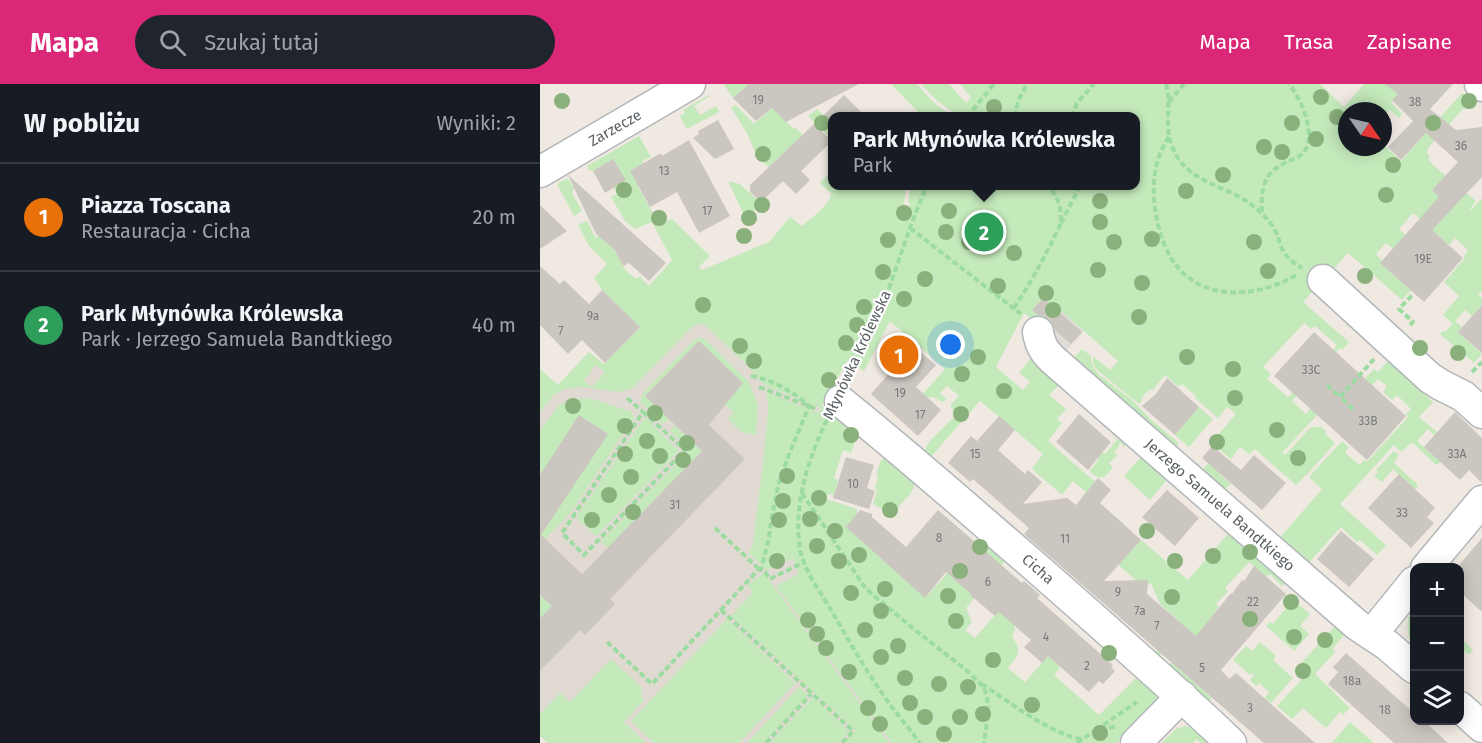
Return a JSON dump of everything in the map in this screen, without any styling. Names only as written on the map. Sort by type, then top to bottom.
[{"type":"street","name":"Zarzecze","points":[[540,172],[690,84]]},
{"type":"street","points":[[1323,280],[1434,381],[1463,396],[1482,413]]},
{"type":"street","name":"Jerzego Samuela Bandtkiego","points":[[1038,332],[1041,345],[1052,358],[1356,625],[1393,649],[1410,664]]},
{"type":"street","name":"Cicha","points":[[834,402],[929,475],[1121,641],[1231,743]]},
{"type":"street","points":[[1429,563],[1482,501]]},
{"type":"street","points":[[1372,634],[1410,587]]},
{"type":"street","points":[[1130,736],[1182,696]]},
{"type":"street","points":[[1464,710],[1482,726]]},
{"type":"path","points":[[970,112],[994,84]]},
{"type":"path","points":[[1016,112],[1018,101],[1027,84]]},
{"type":"path","points":[[1074,112],[1077,103],[1094,84]]},
{"type":"path","points":[[1166,84],[1169,103],[1169,137],[1176,155],[1187,170],[1205,182],[1239,196],[1262,213],[1276,232],[1284,252],[1305,270],[1270,287],[1237,292],[1211,288],[1185,275],[1177,267],[1167,249],[1157,222],[1154,202],[1156,164],[1169,137]]},
{"type":"path","points":[[1169,103],[1184,84]]},
{"type":"path","points":[[1262,213],[1261,195],[1265,180],[1279,166],[1303,154],[1308,144],[1304,110],[1289,84]]},
{"type":"path","name":"Młynówka Królewska","points":[[920,743],[874,682],[804,562],[800,548],[799,511],[809,463],[834,402],[878,315],[925,190]]},
{"type":"path","points":[[1052,190],[1058,201],[1060,226]]},
{"type":"path","points":[[1014,308],[1034,276],[1078,190]]},
{"type":"path","points":[[910,228],[1014,308],[1034,325],[1038,332]]},
{"type":"path","points":[[1340,397],[1385,348],[1399,338],[1413,322],[1399,309],[1414,293]]},
{"type":"path","points":[[1472,373],[1482,362]]},
{"type":"path","points":[[751,376],[774,383],[802,399],[809,406]]},
{"type":"path","points":[[1327,385],[1353,409]]},
{"type":"path","points":[[759,387],[809,406],[834,402]]},
{"type":"path","points":[[627,398],[643,412],[685,450],[584,555],[562,533],[643,412]]},
{"type":"path","points":[[607,642],[652,684],[760,569],[769,538],[778,486],[809,406]]},
{"type":"path","points":[[802,493],[866,589],[979,682],[1031,717],[1066,735],[1083,739]]},
{"type":"path","points":[[716,528],[770,579],[804,562]]},
{"type":"path","points":[[721,610],[853,731],[842,743]]},
{"type":"path","points":[[979,682],[987,696],[988,714],[984,743]]},
{"type":"path","points":[[766,743],[811,694]]},
{"type":"path","points":[[1077,743],[1141,699]]},
{"type":"path","points":[[1096,730],[1118,727],[1130,736]]},
{"type":"shaded area","points":[[704,301],[822,406],[803,453],[796,480],[792,507],[793,558],[800,574],[911,743],[548,743],[540,736],[540,405],[589,352],[608,368]]},
{"type":"shaded area","points":[[1059,309],[1084,331],[1062,355],[1046,323]]},
{"type":"green space","points":[[749,84],[733,98],[724,85]]},
{"type":"green space","points":[[891,84],[917,84],[933,102],[947,112],[918,112]]},
{"type":"green space","points":[[949,84],[966,103],[971,97],[960,84],[1320,84],[1339,102],[1338,156],[1392,156],[1392,152],[1401,161],[1462,93],[1470,101],[1428,148],[1427,153],[1433,165],[1476,201],[1471,210],[1482,198],[1482,291],[1478,295],[1482,298],[1482,305],[1472,316],[1465,310],[1455,321],[1462,327],[1458,332],[1482,354],[1474,363],[1440,334],[1453,324],[1443,315],[1459,296],[1444,282],[1465,258],[1468,250],[1455,238],[1449,245],[1413,213],[1399,229],[1405,235],[1393,249],[1386,243],[1376,254],[1382,261],[1381,264],[1411,290],[1402,300],[1348,253],[1303,302],[1349,342],[1342,350],[1340,348],[1336,352],[1333,350],[1337,345],[1315,326],[1311,329],[1304,323],[1263,367],[1271,374],[1267,379],[1288,397],[1293,393],[1296,396],[1292,401],[1306,414],[1310,409],[1347,408],[1330,426],[1317,415],[1282,453],[1285,455],[1311,427],[1321,427],[1335,443],[1296,485],[1255,449],[1249,454],[1240,447],[1231,459],[1211,443],[1236,414],[1227,407],[1218,418],[1182,384],[1179,387],[1165,375],[1152,391],[1150,389],[1141,398],[1143,399],[1139,404],[1098,371],[1093,364],[1093,356],[1110,370],[1118,361],[1059,309],[1046,323],[1037,323],[1024,313],[996,367],[1023,390],[1030,382],[1019,373],[1031,358],[1060,384],[1049,395],[1066,409],[1057,419],[1062,423],[1048,441],[1093,480],[1103,482],[1104,484],[1092,497],[1124,524],[1111,539],[1102,522],[1079,502],[1086,492],[1073,481],[1062,495],[1032,469],[1043,454],[980,401],[928,460],[924,451],[930,441],[957,414],[951,408],[951,404],[959,396],[947,386],[940,393],[946,399],[943,402],[933,397],[928,398],[923,394],[945,369],[890,321],[864,371],[847,361],[822,406],[858,433],[851,453],[843,450],[834,478],[838,480],[834,495],[814,493],[813,496],[822,504],[827,499],[857,509],[857,514],[926,597],[979,538],[1006,560],[971,594],[974,598],[966,608],[972,622],[965,630],[975,638],[1008,600],[1018,609],[1012,637],[1018,653],[1008,668],[1025,682],[1048,656],[1060,667],[1054,675],[1099,715],[1138,676],[1155,692],[1157,698],[1153,707],[1117,743],[892,743],[776,586],[799,574],[793,558],[767,570],[751,555],[749,557],[749,551],[753,546],[763,466],[768,415],[766,392],[819,413],[821,408],[764,385],[749,367],[704,324],[695,325],[690,329],[633,388],[619,392],[582,387],[565,389],[554,395],[540,412],[540,369],[558,385],[589,352],[604,364],[640,327],[602,290],[594,278],[607,264],[589,246],[578,225],[587,221],[595,237],[599,236],[615,250],[625,270],[636,279],[640,277],[649,286],[672,260],[652,222],[635,229],[625,221],[611,197],[617,194],[614,188],[613,159],[593,171],[587,166],[639,136],[651,157],[642,161],[652,179],[638,187],[660,225],[672,219],[710,256],[699,267],[702,270],[769,242],[790,217],[802,226],[820,211],[830,198],[831,193],[820,183],[828,174],[828,190],[905,190],[903,203],[909,209],[910,190],[1140,190],[1140,112],[953,112],[935,99],[922,85]],"holes":[[[596,365],[605,372],[592,387],[584,381]]]},
{"type":"green space","points":[[1364,84],[1403,84],[1396,92],[1398,94],[1391,102],[1348,102]]},
{"type":"green space","points":[[709,95],[694,106],[700,115],[716,106],[719,112],[687,129],[680,116],[685,113],[683,110]]},
{"type":"green space","points":[[778,103],[784,119],[815,148],[797,168],[783,153],[769,167],[757,157],[748,135],[731,107],[736,105],[754,124]]},
{"type":"green space","points":[[1392,103],[1402,114],[1399,118],[1392,112]]},
{"type":"green space","points":[[817,109],[828,119],[828,135],[808,116]]},
{"type":"green space","points":[[568,178],[574,189],[572,193],[582,211],[574,216],[557,184]]},
{"type":"green space","points":[[728,181],[740,184],[762,203],[746,219]]},
{"type":"green space","points":[[697,338],[703,338],[708,342],[749,382],[758,405],[756,435],[743,433],[728,419],[733,412],[725,405],[742,383],[699,341],[645,396],[669,419],[663,424],[641,403],[643,393]]},
{"type":"green space","points":[[1082,349],[1091,356],[1092,365],[1098,374],[1131,399],[1151,420],[1179,443],[1172,451],[1070,362]]},
{"type":"green space","points":[[1388,361],[1433,402],[1419,417],[1437,432],[1434,435],[1428,429],[1417,441],[1441,462],[1436,465],[1411,443],[1401,452],[1394,445],[1340,504],[1386,545],[1377,555],[1360,540],[1357,542],[1341,527],[1306,566],[1277,541],[1322,489],[1309,477],[1342,441],[1349,447],[1345,453],[1360,465],[1364,460],[1367,462],[1408,417],[1406,414],[1411,409],[1397,395],[1392,400],[1383,392],[1387,386],[1378,379],[1372,385],[1353,392],[1374,369],[1378,372]]},
{"type":"green space","points":[[584,398],[632,412],[634,418],[571,512],[545,539],[541,535],[540,430],[559,405]]},
{"type":"green space","points":[[1199,407],[1213,419],[1189,447],[1175,435]]},
{"type":"green space","points":[[645,417],[679,451],[596,536],[577,519],[578,515]]},
{"type":"green space","points":[[675,425],[702,451],[608,548],[601,542],[690,450],[670,431]]},
{"type":"green space","points":[[1110,435],[1126,444],[1123,447],[1122,443],[1119,444],[1114,452],[1117,456],[1109,463],[1113,467],[1108,473],[1103,477],[1097,477],[1090,472],[1091,469],[1099,460],[1097,458],[1102,453],[1105,454],[1117,440]]},
{"type":"green space","points":[[1394,451],[1399,455],[1394,463],[1418,485],[1415,490],[1393,469],[1382,482],[1374,476],[1378,472],[1376,470]]},
{"type":"green space","points":[[1144,453],[1170,476],[1150,500],[1124,476]]},
{"type":"green space","points":[[886,457],[916,482],[911,493],[892,514],[873,504],[877,490],[875,488],[878,477],[876,476],[880,462]]},
{"type":"green space","points":[[1210,461],[1223,471],[1220,475],[1231,483],[1222,493],[1199,474]]},
{"type":"green space","points":[[1232,529],[1289,579],[1282,586],[1270,574],[1266,577],[1249,562],[1225,588],[1228,591],[1216,604],[1219,607],[1208,622],[1221,633],[1179,669],[1212,698],[1206,705],[1174,676],[1176,671],[1169,665],[1189,643],[1180,634],[1156,660],[1152,656],[1181,623],[1160,604],[1151,583],[1148,586],[1148,583],[1141,580],[1137,585],[1133,582],[1135,579],[1118,565],[1141,540],[1188,580]]},
{"type":"green space","points":[[764,573],[889,743],[844,743],[855,732],[853,728],[731,616],[753,592],[748,585]]},
{"type":"green space","points":[[540,595],[549,604],[552,601],[555,603],[540,618]]},
{"type":"green space","points":[[1293,600],[1310,614],[1300,626],[1309,634],[1294,651],[1266,626],[1270,622],[1273,624]]},
{"type":"green space","points":[[1410,614],[1410,640],[1408,627]]},
{"type":"green space","points":[[727,619],[795,683],[739,743],[654,743],[631,721]]},
{"type":"green space","points":[[1334,627],[1344,635],[1333,648],[1335,652],[1315,674],[1350,708],[1343,715],[1340,712],[1326,728],[1303,708],[1292,719],[1277,706],[1302,679],[1294,671]]},
{"type":"green space","points":[[1464,641],[1473,650],[1469,655],[1465,651]]},
{"type":"green space","points":[[1260,642],[1276,656],[1273,660],[1293,678],[1271,703],[1265,698],[1269,692],[1259,683],[1256,686],[1250,680],[1254,675],[1252,673],[1250,675],[1233,660],[1246,646],[1252,651]]},
{"type":"green space","points":[[611,659],[641,687],[644,700],[624,722],[646,743],[548,743],[540,736],[540,714],[560,693],[570,702]]},
{"type":"green space","points":[[799,687],[808,695],[763,743],[747,743]]},
{"type":"green space","points":[[813,697],[849,731],[838,743],[770,743]]},
{"type":"green space","points":[[1350,722],[1374,743],[1332,743]]},
{"type":"green space","points":[[1185,726],[1191,728],[1207,743],[1201,743],[1197,739],[1193,743],[1161,743],[1176,729]]},
{"type":"building","points":[[749,84],[859,84],[786,122],[772,108],[756,121],[733,98]]},
{"type":"building","points":[[1385,84],[1453,84],[1430,109],[1456,130],[1482,127],[1482,177],[1432,230],[1463,258],[1424,302],[1380,263],[1439,197],[1432,190],[1458,162],[1426,133],[1401,160],[1392,151],[1392,143],[1413,121],[1392,100],[1398,94]]},
{"type":"building","points":[[844,95],[861,112],[828,112],[828,117],[822,117]]},
{"type":"building","points":[[718,120],[734,149],[715,159],[693,138],[699,134],[698,131]]},
{"type":"building","points":[[814,124],[828,137],[828,145],[801,171],[810,180],[796,194],[783,181],[761,202],[750,192],[750,185]]},
{"type":"building","points":[[689,140],[730,216],[699,233],[677,192],[650,207],[630,171]]},
{"type":"building","points":[[613,159],[626,180],[605,193],[593,171]]},
{"type":"building","points":[[568,175],[666,263],[649,281],[629,263],[623,266],[615,250],[596,234]]},
{"type":"building","points":[[540,205],[567,231],[540,249]]},
{"type":"building","points":[[540,266],[560,284],[564,280],[589,304],[602,290],[640,327],[605,363],[582,340],[568,354],[540,325]]},
{"type":"building","points":[[1043,298],[1082,332],[1071,344],[1055,330],[1051,320],[1032,310]]},
{"type":"building","points":[[1482,305],[1482,353],[1458,332]]},
{"type":"building","points":[[1314,332],[1406,416],[1367,460],[1274,376]]},
{"type":"building","points":[[699,341],[743,383],[709,425],[745,459],[610,599],[615,604],[585,635],[580,630],[540,671],[540,618],[552,606],[540,595],[540,475],[579,415],[608,434],[541,535],[582,574],[702,451],[645,396]]},
{"type":"building","points":[[913,346],[936,365],[916,387],[941,410],[918,436],[871,394]]},
{"type":"building","points":[[1167,378],[1199,407],[1175,435],[1142,406],[1156,394]]},
{"type":"building","points":[[1455,412],[1482,438],[1482,483],[1469,470],[1460,480],[1424,447]]},
{"type":"building","points":[[1079,414],[1111,442],[1088,470],[1056,442]]},
{"type":"building","points":[[999,416],[1015,430],[998,450],[1025,474],[1028,470],[1042,482],[1023,504],[1067,498],[1076,505],[1098,478],[1111,490],[1100,503],[1141,540],[1104,581],[1148,580],[1147,594],[1196,636],[1242,580],[1244,581],[1254,566],[1286,594],[1221,670],[1229,679],[1236,673],[1315,743],[1264,743],[1024,534],[1029,528],[973,479],[970,482],[948,463],[971,436],[977,441]]},
{"type":"building","points":[[1212,446],[1241,470],[1254,455],[1286,483],[1262,510],[1202,458]]},
{"type":"building","points":[[846,457],[874,465],[867,488],[875,491],[869,509],[833,498]]},
{"type":"building","points":[[1399,474],[1435,508],[1427,517],[1434,523],[1411,548],[1368,508]]},
{"type":"building","points":[[1167,490],[1199,518],[1175,546],[1142,517]]},
{"type":"building","points":[[860,510],[872,514],[872,517],[906,547],[938,510],[1022,583],[1024,581],[1040,595],[1037,598],[1113,665],[1111,667],[1115,671],[1103,684],[1099,681],[1089,692],[1048,656],[1042,663],[1024,647],[1031,640],[999,612],[995,616],[946,572],[925,598],[846,527]]},
{"type":"building","points":[[1341,531],[1374,559],[1349,587],[1317,559]]},
{"type":"building","points":[[1482,538],[1482,612],[1464,596],[1464,563],[1461,563]]},
{"type":"building","points":[[1346,653],[1410,709],[1410,725],[1428,725],[1448,743],[1394,743],[1328,684],[1338,672],[1333,667]]},
{"type":"place","name":"Park Młynówka Królewska","points":[[984,232]]},
{"type":"place","name":"Piazza Toscana","points":[[899,355]]}]
